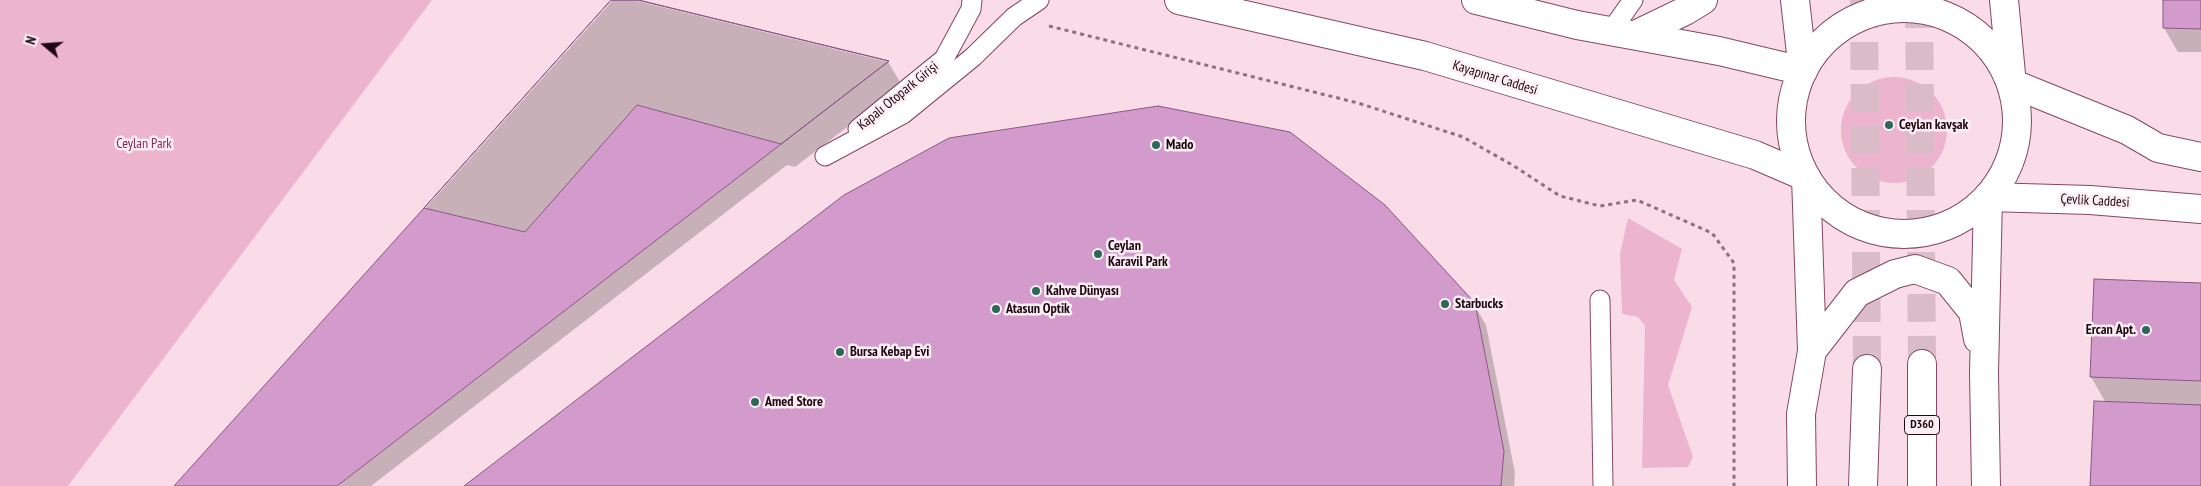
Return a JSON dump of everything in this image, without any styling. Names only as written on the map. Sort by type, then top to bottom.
[{"type":"main road","name":"Kayapınar Caddesi","points":[[1179,0],[1425,56],[1755,155],[1806,177]]},
{"type":"main road","points":[[1476,0],[1577,25],[1719,51],[1803,71]]},
{"type":"main road","points":[[1623,33],[1685,11],[1703,0]]},
{"type":"main road","points":[[1795,0],[1803,71]]},
{"type":"main road","points":[[2004,0],[2011,83],[2017,113],[2016,144],[2006,172],[1988,197],[1960,220],[1927,232],[1892,234],[1857,225],[1828,205],[1806,177],[1793,144],[1791,108],[1803,71],[1821,44],[1852,20],[1889,8],[1927,10],[1964,24],[1992,49],[2011,83],[2127,130],[2158,148],[2201,157]]},
{"type":"main road","points":[[1802,486],[1801,414],[1812,350],[1806,177]]},
{"type":"main road","points":[[1986,486],[1984,372],[1988,197]]},
{"type":"main road","name":"Çevlik Caddesi","points":[[1988,197],[2090,200],[2201,208]]},
{"type":"main road","points":[[1812,350],[1857,293],[1895,274],[1915,269],[1948,281],[1973,312],[1984,372]]},
{"type":"main road","name":"D360","points":[[1922,364],[1922,486]]},
{"type":"main road","points":[[1863,486],[1867,369]]},
{"type":"lane","name":"Kapalı Otopark Girişi","points":[[972,0],[971,9],[944,59],[825,156],[903,114],[974,57],[1014,17]]},
{"type":"lane","points":[[1014,17],[1039,0]]},
{"type":"lane","points":[[1623,33],[1633,0]]},
{"type":"lane","points":[[1600,300],[1603,486]]},
{"type":"path","points":[[1014,17],[1358,102],[1463,137],[1514,166],[1560,196],[1600,206],[1637,200],[1712,233],[1734,262],[1734,486]]},
{"type":"green space","name":"Ceylan Park","points":[[0,0],[432,0],[68,486],[0,486]]},
{"type":"green space","points":[[1894,77],[1914,81],[1931,93],[1943,110],[1947,130],[1943,150],[1931,167],[1914,179],[1894,183],[1874,179],[1857,167],[1845,150],[1841,130],[1845,110],[1857,93],[1874,81]]},
{"type":"green space","points":[[1628,218],[1682,249],[1674,280],[1692,307],[1668,385],[1693,457],[1688,467],[1642,468],[1645,326],[1638,317],[1622,314],[1620,254]]},
{"type":"building","points":[[611,0],[638,0],[889,61],[337,486],[174,486]]},
{"type":"building","points":[[611,0],[638,0],[889,61],[781,144],[637,105],[525,232],[424,208]]},
{"type":"building","points":[[2163,0],[2201,0],[2201,29],[2163,28]]},
{"type":"building","name":"Ceylan Karavil Park","points":[[1158,106],[1290,132],[1385,205],[1475,303],[1504,451],[1501,486],[464,486],[844,195],[949,138]]},
{"type":"building","name":"Ercan Apt.","points":[[2094,279],[2201,283],[2201,381],[2090,377]]},
{"type":"building","points":[[2094,401],[2201,405],[2201,486],[2090,486]]},
{"type":"tunnel","points":[[1864,0],[1867,369]]},
{"type":"tunnel","points":[[1919,0],[1922,364]]},
{"type":"place","name":"Ceylan kavşak","points":[[1889,125]]},
{"type":"place","name":"Mado","points":[[1156,145]]},
{"type":"place","name":"Ceylan Karavil Park","points":[[1098,254]]},
{"type":"place","name":"Kahve Dünyası","points":[[1036,291]]},
{"type":"place","name":"Starbucks","points":[[1445,304]]},
{"type":"place","name":"Atasun Optik","points":[[996,309]]},
{"type":"place","name":"Ercan Apt.","points":[[2146,330]]},
{"type":"place","name":"Bursa Kebap Evi","points":[[840,352]]},
{"type":"place","name":"Amed Store","points":[[755,402]]}]
